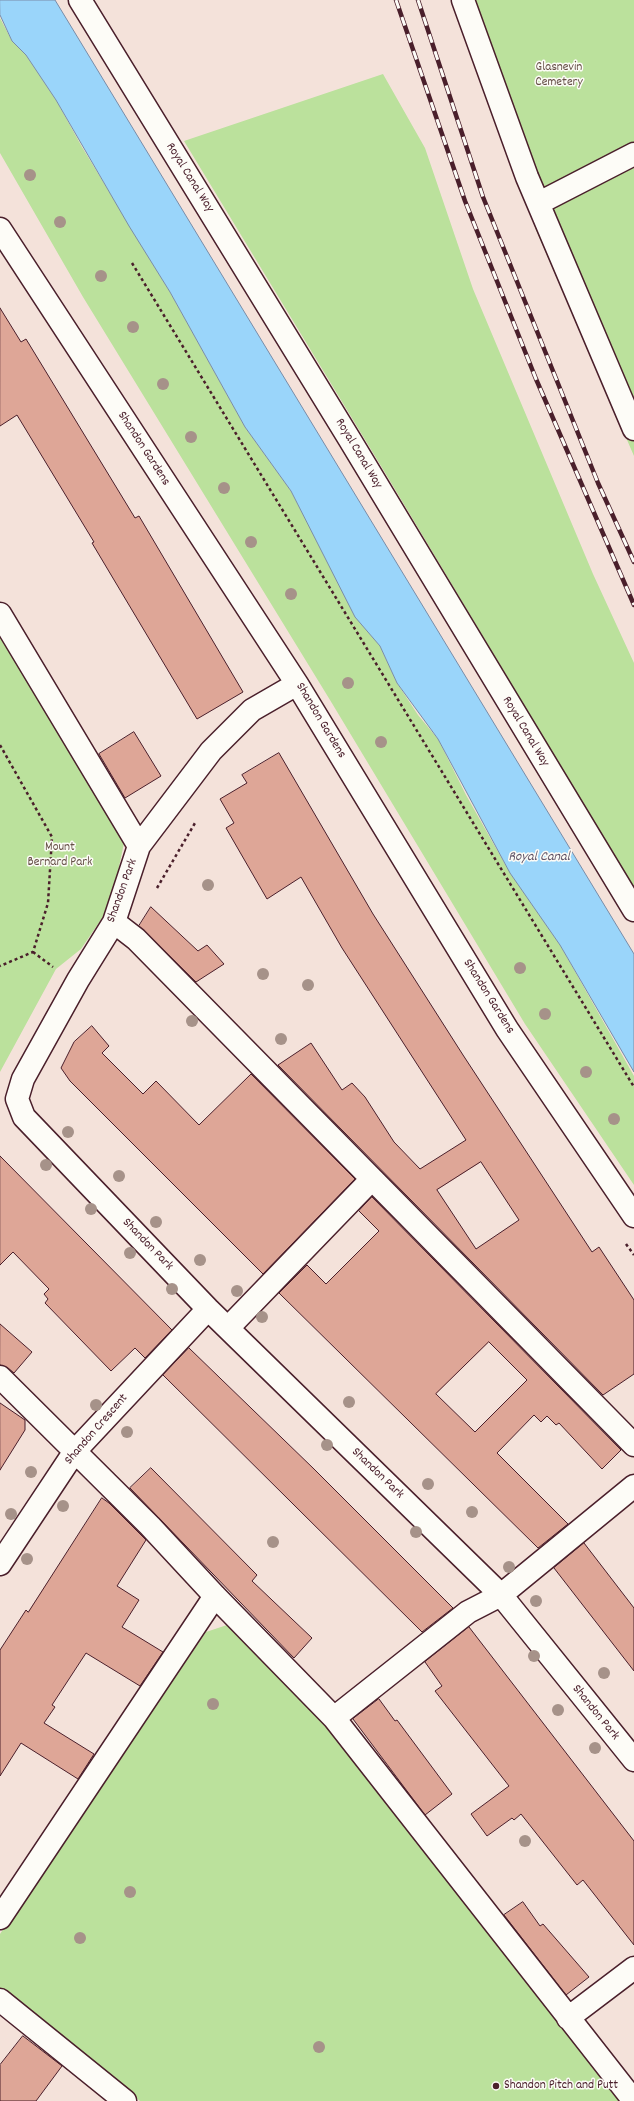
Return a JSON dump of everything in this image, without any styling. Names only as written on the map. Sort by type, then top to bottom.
[{"type":"street","name":"Royal Canal Way","points":[[80,0],[350,440],[634,910]]},
{"type":"street","points":[[463,0],[527,177],[580,306],[634,429]]},
{"type":"street","points":[[539,204],[634,154]]},
{"type":"street","name":"Shandon Gardens","points":[[0,229],[297,684],[507,1029],[634,1216]]},
{"type":"street","points":[[0,614],[139,846]]},
{"type":"street","name":"Shandon Park","points":[[297,684],[252,710],[211,751],[139,846],[114,922],[78,980],[26,1073],[17,1099],[24,1117],[208,1309],[501,1595],[634,1760]]},
{"type":"street","points":[[114,922],[136,939],[371,1180],[634,1445]]},
{"type":"street","points":[[228,1328],[371,1180]]},
{"type":"street","name":"Shandon Crescent","points":[[0,1564],[75,1451],[208,1309]]},
{"type":"street","points":[[0,1377],[150,1526],[215,1596],[334,1718],[634,2101]]},
{"type":"street","points":[[334,1718],[468,1612],[501,1595],[634,1486]]},
{"type":"street","points":[[0,1918],[215,1596]]},
{"type":"street","points":[[568,2018],[634,1968]]},
{"type":"street","points":[[0,2000],[125,2101]]},
{"type":"path","points":[[132,263],[634,1087]]},
{"type":"path","points":[[0,745],[52,837],[48,903],[33,952],[0,966]]},
{"type":"path","points":[[154,894],[196,820]]},
{"type":"path","points":[[625,1242],[634,1255]]},
{"type":"green space","name":"Glasnevin Cemetery","points":[[453,0],[634,0],[634,456],[536,230]]},
{"type":"green space","points":[[0,18],[12,41],[26,55],[56,100],[82,147],[170,292],[245,427],[291,491],[355,616],[380,646],[397,683],[418,715],[438,739],[466,795],[510,873],[560,945],[634,1076],[634,1185],[525,1024],[330,700],[83,297],[0,153]]},
{"type":"green space","points":[[383,74],[425,148],[473,289],[593,574],[634,663],[634,889],[384,471],[184,141]]},
{"type":"green space","name":"Mount Bernard Park","points":[[0,635],[124,843],[111,905],[81,949],[56,969],[0,1072]]},
{"type":"green space","name":"Shandon Pitch and Putt","points":[[233,1623],[316,1710],[622,2101],[140,2101],[0,1988],[0,1934],[206,1632]]},
{"type":"water","name":"Royal Canal","points":[[0,0],[55,0],[634,954],[634,1072],[560,945],[510,873],[438,739],[397,683],[380,646],[355,617],[291,491],[245,427],[170,292],[129,226],[56,100],[26,55],[12,41],[0,15]]},
{"type":"building","points":[[0,308],[21,342],[26,339],[135,518],[139,516],[243,692],[197,719],[92,543],[94,542],[17,415],[0,426]]},
{"type":"building","points":[[134,732],[161,776],[125,798],[99,754]]},
{"type":"building","points":[[279,753],[373,914],[463,1055],[592,1252],[599,1247],[634,1300],[634,1374],[603,1395],[278,1065],[311,1043],[342,1090],[352,1083],[365,1097],[394,1142],[420,1169],[466,1140],[342,948],[301,877],[267,899],[226,828],[234,823],[220,799],[247,783],[242,775]],"holes":[[[481,1162],[519,1220],[476,1249],[437,1190]]]},
{"type":"building","points":[[151,907],[198,951],[207,945],[224,964],[196,982],[139,926]]},
{"type":"building","points":[[92,1026],[109,1046],[102,1053],[143,1094],[156,1081],[199,1125],[251,1074],[355,1179],[263,1274],[70,1081],[61,1068],[74,1042]]},
{"type":"building","points":[[0,1156],[172,1330],[145,1358],[135,1348],[111,1371],[45,1303],[48,1299],[44,1294],[49,1289],[13,1252],[0,1265]]},
{"type":"building","points":[[372,1197],[621,1450],[602,1469],[559,1423],[556,1425],[547,1416],[541,1422],[534,1415],[497,1453],[568,1524],[538,1548],[279,1293],[307,1265],[326,1284],[379,1231],[359,1211]],"holes":[[[489,1342],[527,1380],[475,1432],[436,1394]]]},
{"type":"building","points":[[0,1324],[32,1352],[14,1373],[8,1368],[0,1365]]},
{"type":"building","points":[[189,1348],[314,1469],[453,1608],[422,1632],[163,1375]]},
{"type":"building","points":[[0,1403],[25,1420],[25,1430],[0,1470]]},
{"type":"building","points":[[151,1468],[257,1575],[252,1581],[312,1638],[294,1658],[130,1488]]},
{"type":"building","points":[[102,1498],[109,1503],[146,1540],[117,1586],[139,1600],[122,1627],[163,1652],[140,1686],[86,1653],[52,1705],[55,1707],[44,1723],[94,1754],[78,1779],[21,1743],[0,1776],[0,1650],[26,1610],[28,1612]]},
{"type":"building","points":[[584,1543],[634,1608],[634,1671],[554,1568]]},
{"type":"building","points":[[469,1627],[634,1841],[634,1945],[583,1880],[577,1885],[521,1814],[514,1820],[512,1818],[487,1836],[471,1814],[509,1786],[435,1691],[442,1686],[425,1662]]},
{"type":"building","points":[[379,1699],[395,1721],[397,1720],[452,1794],[425,1815],[353,1719]]},
{"type":"building","points":[[523,1902],[540,1926],[543,1924],[589,1977],[566,1995],[504,1915]]},
{"type":"building","points":[[23,2036],[62,2066],[36,2101],[0,2101],[0,2065]]},
{"type":"railway","points":[[396,0],[465,201],[536,379],[634,605]]},
{"type":"railway","points":[[418,0],[483,197],[598,483],[634,562]]},
{"type":"place","name":"Shandon Pitch and Putt","points":[[496,2086]]}]
